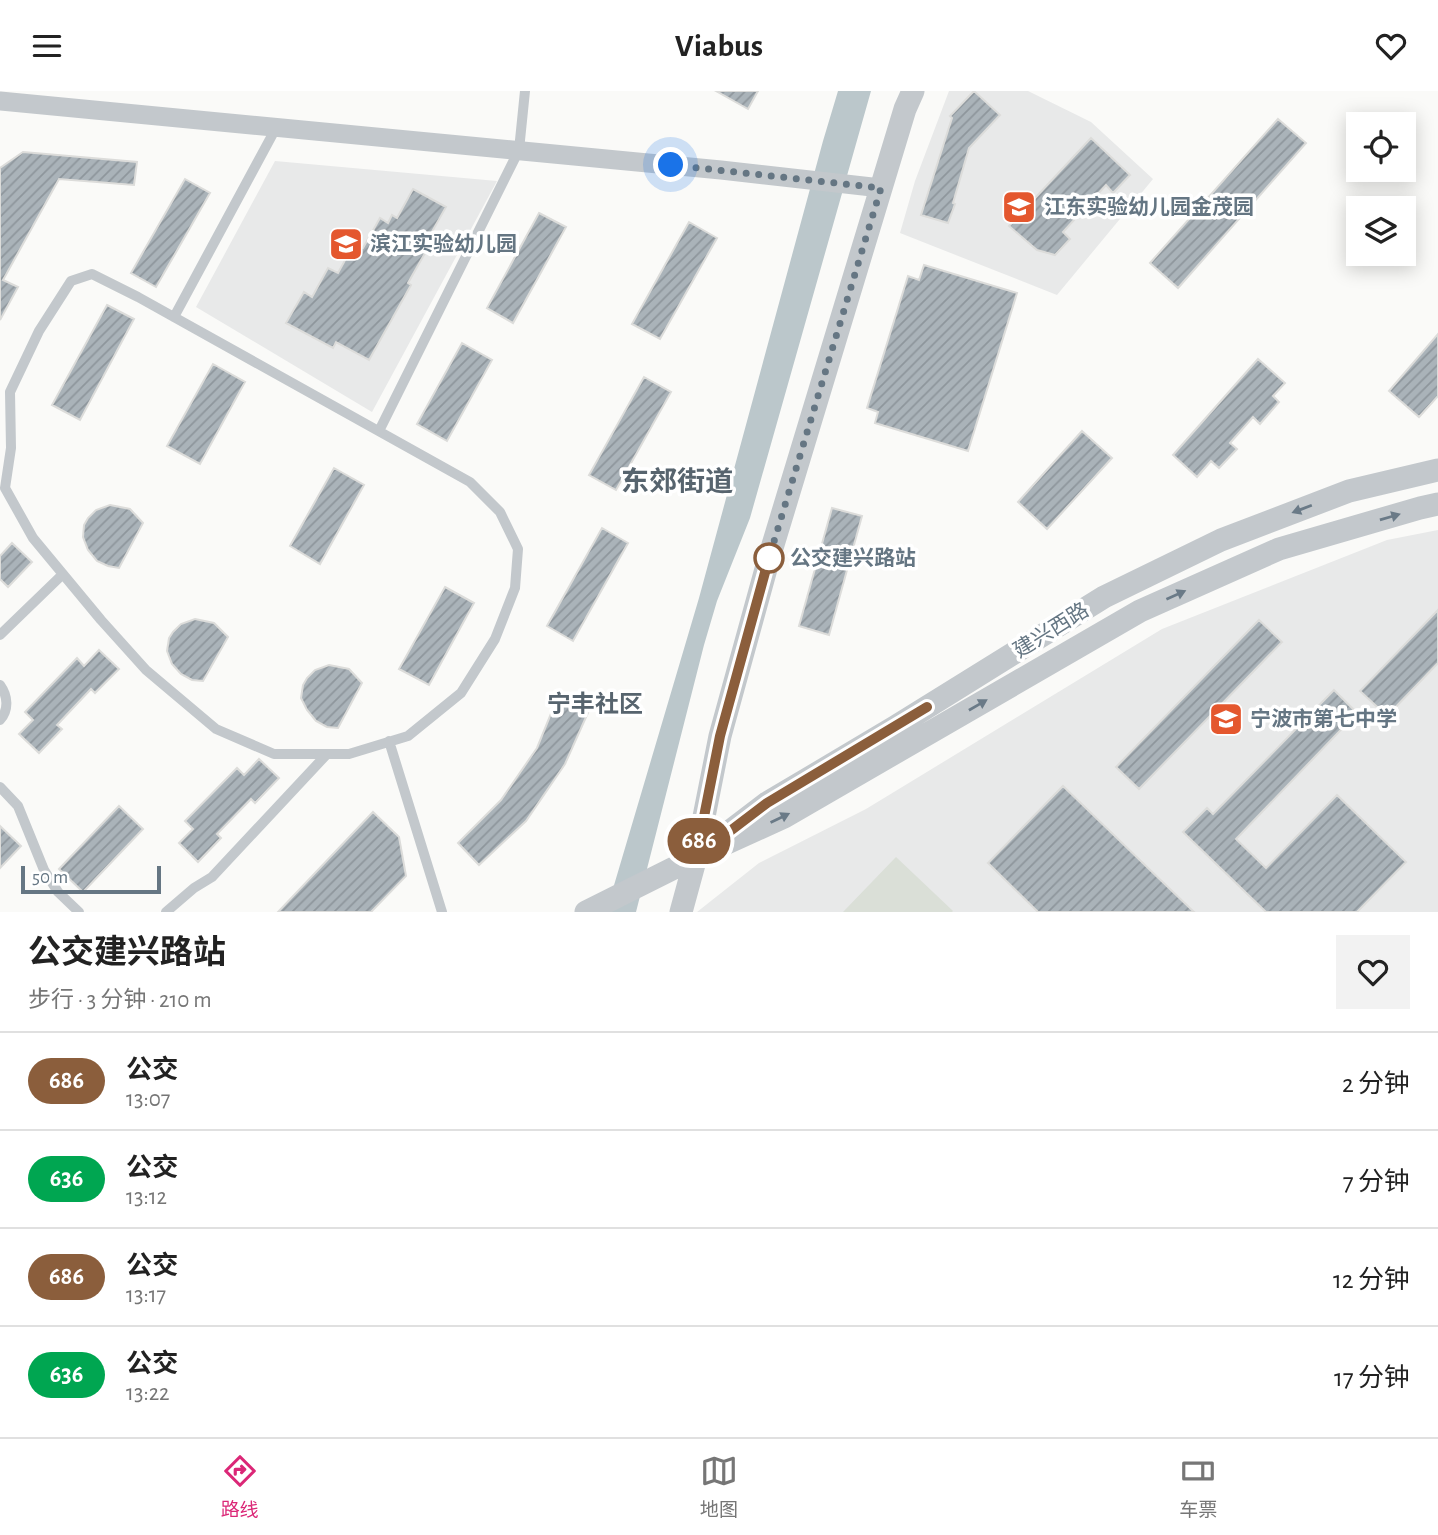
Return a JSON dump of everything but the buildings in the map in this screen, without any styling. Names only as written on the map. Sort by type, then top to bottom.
[{"type":"street","points":[[681,912],[686,862],[769,558],[876,187],[913,91]]},
{"type":"street","points":[[0,101],[876,187]]},
{"type":"street","name":"建兴西路","points":[[686,862],[767,803],[1104,597],[1221,540],[1349,491],[1438,470]]},
{"type":"street","name":"建兴西路","points":[[586,912],[784,817],[1140,611],[1279,549],[1438,504]]},
{"type":"lane","points":[[379,431],[519,150],[525,91]]},
{"type":"lane","points":[[174,317],[276,127]]},
{"type":"lane","points":[[92,274],[379,431],[470,482],[500,512],[518,549],[515,588],[495,639],[461,693],[408,736],[349,754],[274,754],[216,729],[146,670],[101,620],[33,538],[2,488],[11,448],[10,392],[39,331],[71,281],[92,274]]},
{"type":"lane","points":[[0,635],[63,575]]},
{"type":"lane","points":[[0,685],[7,700],[5,714],[0,720]]},
{"type":"lane","points":[[389,741],[442,912]]},
{"type":"lane","points":[[166,912],[194,888],[212,877],[327,754]]},
{"type":"lane","points":[[0,786],[18,806],[44,870],[58,892],[79,912]]},
{"type":"shaded area","points":[[838,91],[871,91],[750,518],[717,601],[704,645],[636,912],[603,912],[612,892],[699,598]]},
{"type":"shaded area","name":"江东实验幼儿园金茂园","points":[[949,91],[1028,91],[1091,122],[1153,179],[1057,295],[900,233],[915,181]]},
{"type":"shaded area","name":"滨江实验幼儿园","points":[[275,161],[497,181],[372,412],[196,307]]},
{"type":"shaded area","name":"宁波市第七中学","points":[[1438,530],[1438,912],[697,912],[759,863],[866,809],[1162,629],[1387,540]]},
{"type":"shaded area","points":[[896,857],[953,911],[843,912]]},
{"type":"bus line","name":"686","points":[[769,558],[720,736],[696,857],[767,803],[927,707]]},
{"type":"place","name":"江东实验幼儿园金茂园","points":[[1019,207]]},
{"type":"place","name":"滨江实验幼儿园","points":[[346,244]]},
{"type":"place","name":"公交建兴路站","points":[[769,558]]},
{"type":"place","name":"宁波市第七中学","points":[[1226,719]]},
{"type":"district","name":"东郊街道","points":[[677,481]]},
{"type":"district","name":"宁丰社区","points":[[595,704]]},
{"type":"route","points":[[671,165],[881,188],[769,558]]}]
